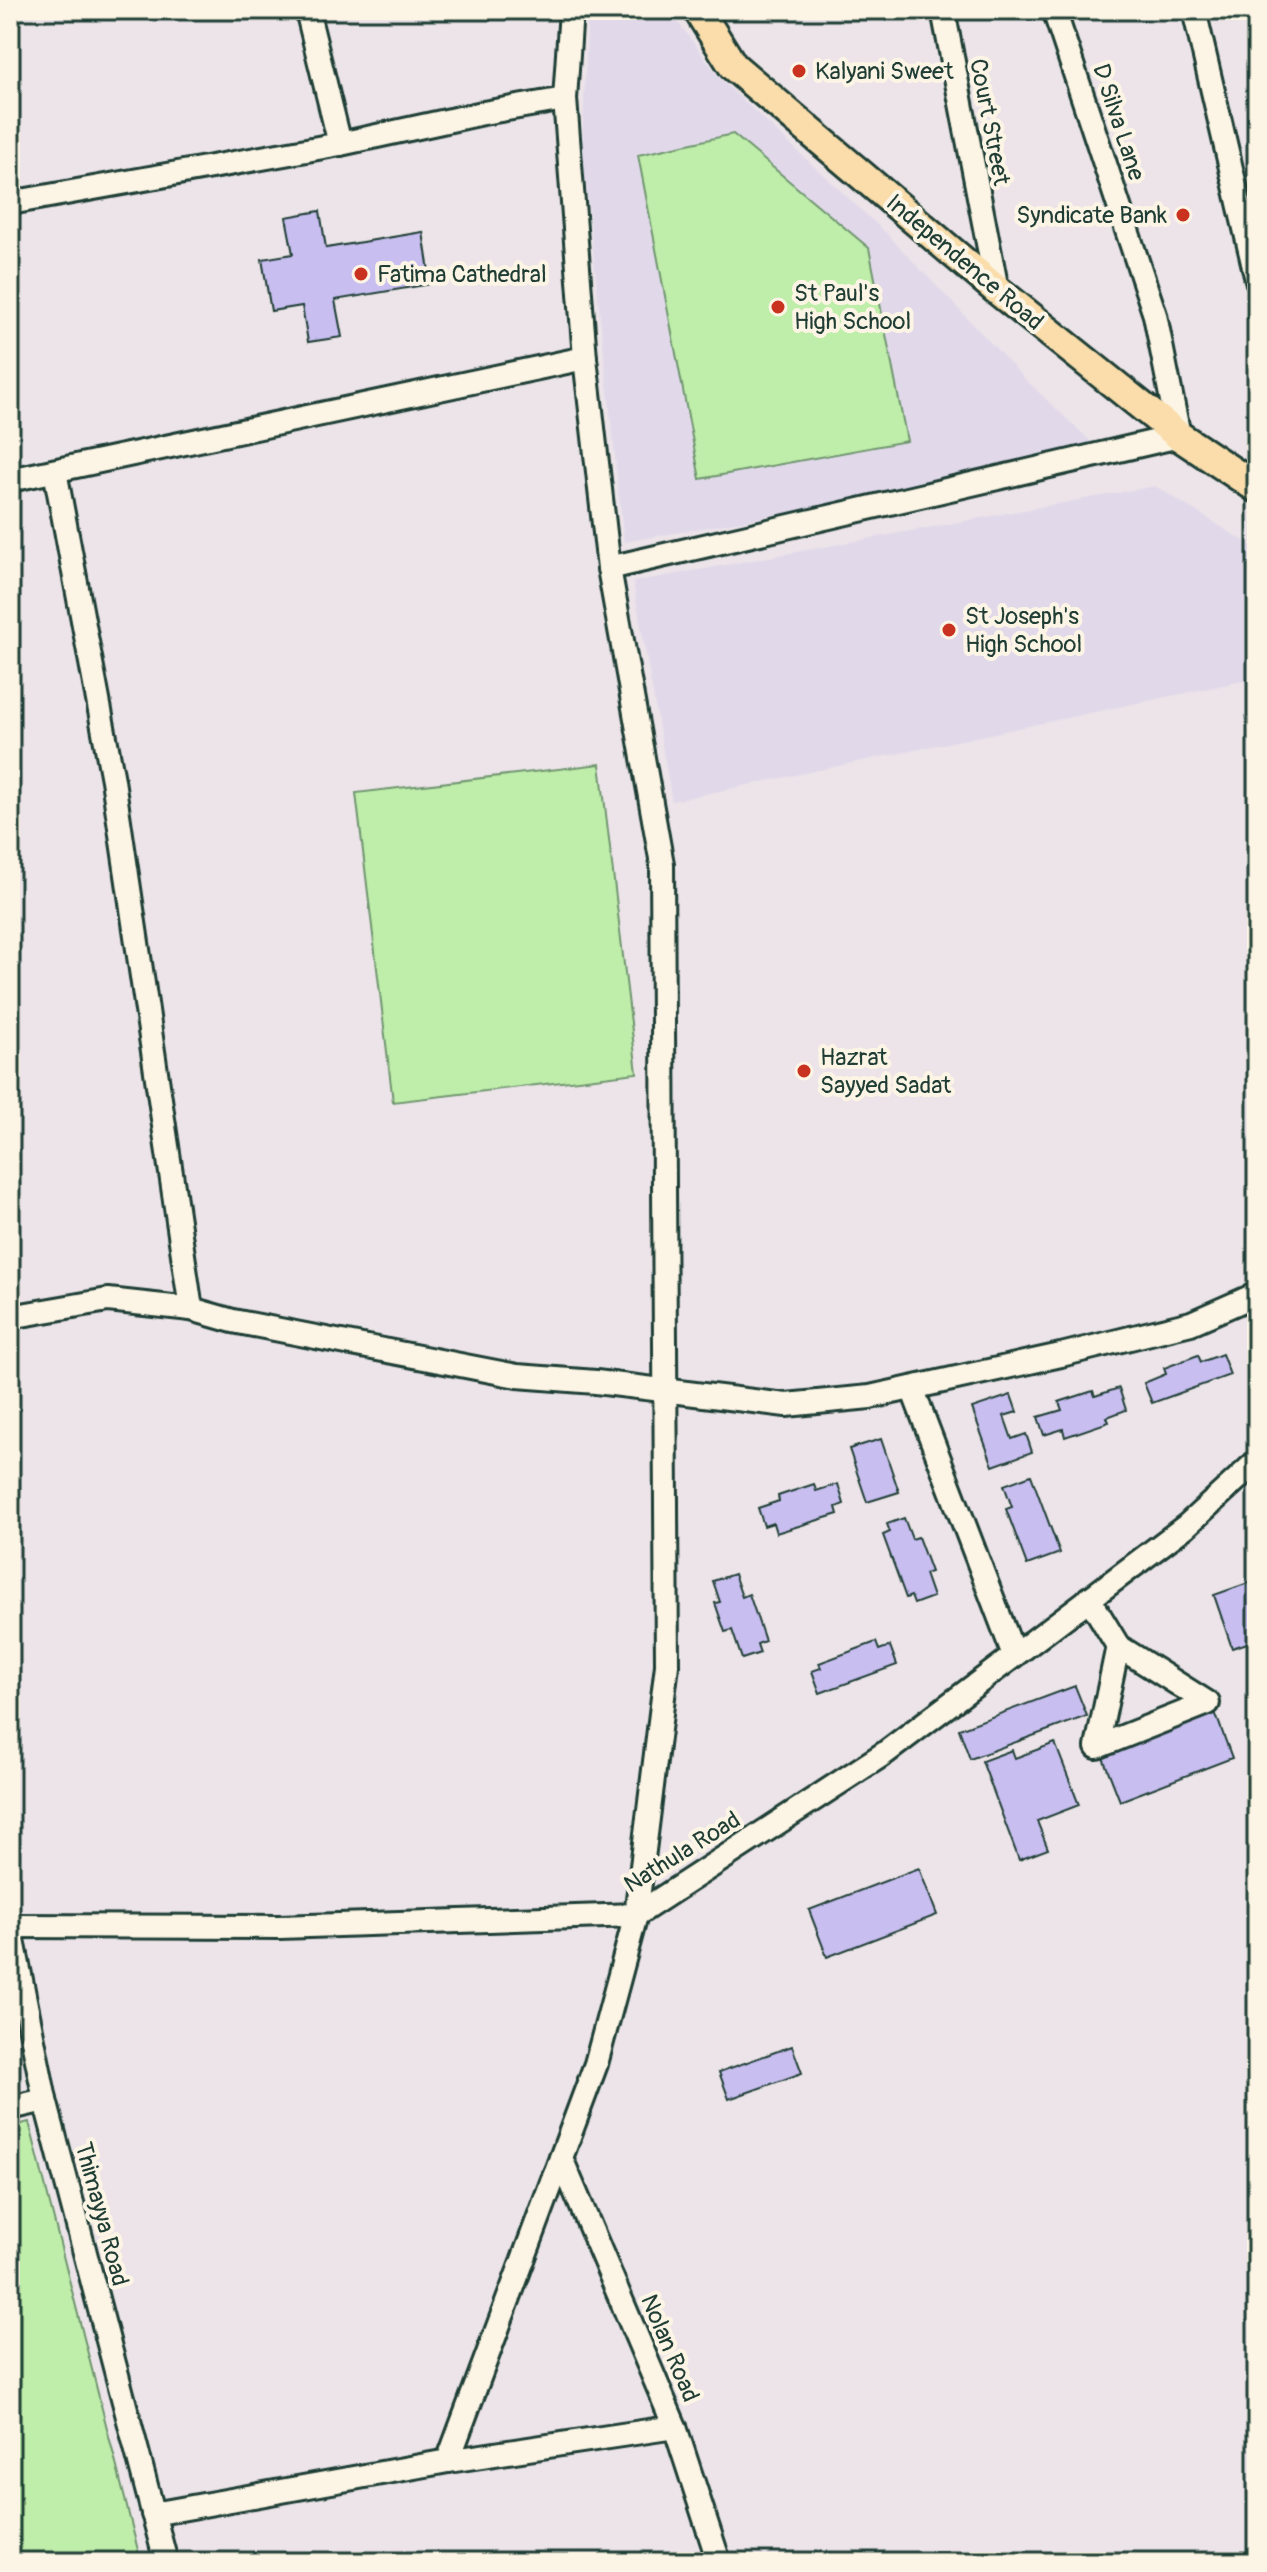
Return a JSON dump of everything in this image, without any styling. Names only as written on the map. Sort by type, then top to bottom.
[{"type":"main road","name":"Independence Road","points":[[698,10],[733,66],[997,290],[1179,436],[1257,488]]},
{"type":"street","points":[[307,10],[340,144]]},
{"type":"street","points":[[448,2461],[596,2064],[636,1915],[667,1665],[662,864],[609,568],[585,358],[565,99],[571,10]]},
{"type":"street","name":"Court Street","points":[[943,10],[997,290]]},
{"type":"street","name":"D Silva Lane","points":[[1054,10],[1155,315],[1179,436]]},
{"type":"street","points":[[1194,10],[1257,280]]},
{"type":"street","points":[[10,203],[340,144],[565,99]]},
{"type":"street","points":[[10,480],[585,358]]},
{"type":"street","points":[[609,568],[1179,436]]},
{"type":"street","points":[[55,471],[113,780],[191,1309]]},
{"type":"street","points":[[10,1317],[108,1300],[191,1309],[233,1321],[517,1376],[596,1382],[786,1405],[870,1397],[1191,1323],[1257,1294]]},
{"type":"street","points":[[912,1388],[1014,1655]]},
{"type":"street","name":"Nathula Road","points":[[10,1925],[279,1927],[636,1915],[885,1753],[1186,1526],[1257,1461]]},
{"type":"street","points":[[1089,1598],[1118,1646],[1208,1703],[1097,1747],[1118,1646]]},
{"type":"street","name":"Thimayya Road","points":[[10,1925],[45,2100],[166,2562]]},
{"type":"street","points":[[10,2108],[45,2100]]},
{"type":"street","name":"Nolan Road","points":[[561,2158],[675,2427],[719,2562]]},
{"type":"street","points":[[153,2514],[448,2461],[675,2427]]},
{"type":"shaded area","name":"St Paul's High School","points":[[588,10],[669,10],[723,82],[886,233],[1026,380],[1106,456],[624,542],[582,147]]},
{"type":"shaded area","name":"St Joseph's High School","points":[[1155,486],[1257,549],[1257,678],[672,801],[633,582]]},
{"type":"green space","points":[[733,134],[869,248],[907,441],[700,479],[638,155]]},
{"type":"green space","points":[[600,764],[637,1073],[393,1102],[356,793]]},
{"type":"green space","points":[[29,2122],[141,2562],[10,2562],[10,2127]]},
{"type":"building","points":[[320,211],[326,248],[423,232],[431,284],[335,300],[342,337],[308,342],[302,306],[271,311],[262,259],[293,254],[286,217]]},
{"type":"building","points":[[1222,1354],[1230,1375],[1152,1403],[1144,1383],[1166,1374],[1164,1368],[1198,1355],[1201,1362]]},
{"type":"building","points":[[1119,1388],[1126,1410],[1107,1417],[1109,1422],[1065,1437],[1063,1429],[1044,1435],[1038,1417],[1062,1410],[1059,1402],[1093,1391],[1095,1396]]},
{"type":"building","points":[[1011,1395],[1017,1412],[1004,1416],[1012,1439],[1026,1434],[1032,1452],[993,1466],[972,1408]]},
{"type":"building","points":[[881,1439],[899,1492],[867,1502],[849,1449]]},
{"type":"building","points":[[1031,1475],[1060,1553],[1027,1565],[1006,1509],[1012,1507],[1004,1485]]},
{"type":"building","points":[[814,1484],[816,1491],[838,1484],[844,1504],[836,1507],[838,1514],[776,1533],[773,1523],[764,1526],[758,1508],[779,1501],[778,1496]]},
{"type":"building","points":[[904,1518],[912,1539],[918,1537],[931,1572],[925,1574],[933,1597],[914,1604],[911,1596],[906,1598],[883,1535],[890,1532],[887,1524]]},
{"type":"building","points":[[734,1574],[742,1597],[749,1594],[765,1641],[757,1644],[760,1653],[742,1659],[732,1630],[725,1632],[715,1603],[720,1602],[713,1581]]},
{"type":"building","points":[[1257,1580],[1257,1640],[1232,1648],[1214,1595]]},
{"type":"building","points":[[876,1642],[879,1650],[890,1646],[897,1665],[820,1693],[812,1671],[821,1668],[819,1663]]},
{"type":"building","points":[[1075,1686],[1087,1716],[970,1759],[959,1729]]},
{"type":"building","points":[[1215,1712],[1232,1758],[1120,1801],[1102,1755]]},
{"type":"building","points":[[1055,1743],[1079,1805],[1037,1821],[1048,1849],[1019,1860],[982,1761],[1012,1750],[1015,1758]]},
{"type":"building","points":[[919,1868],[937,1915],[827,1957],[809,1910]]},
{"type":"building","points":[[792,2046],[802,2073],[729,2099],[719,2072]]},
{"type":"place","name":"Kalyani Sweet","points":[[799,71]]},
{"type":"place","name":"Syndicate Bank","points":[[1183,215]]},
{"type":"place","name":"Fatima Cathedral","points":[[361,274]]},
{"type":"place","name":"St Paul's High School","points":[[778,307]]},
{"type":"place","name":"St Joseph's High School","points":[[949,630]]},
{"type":"place","name":"Hazrat Sayyed Sadat","points":[[804,1071]]}]
